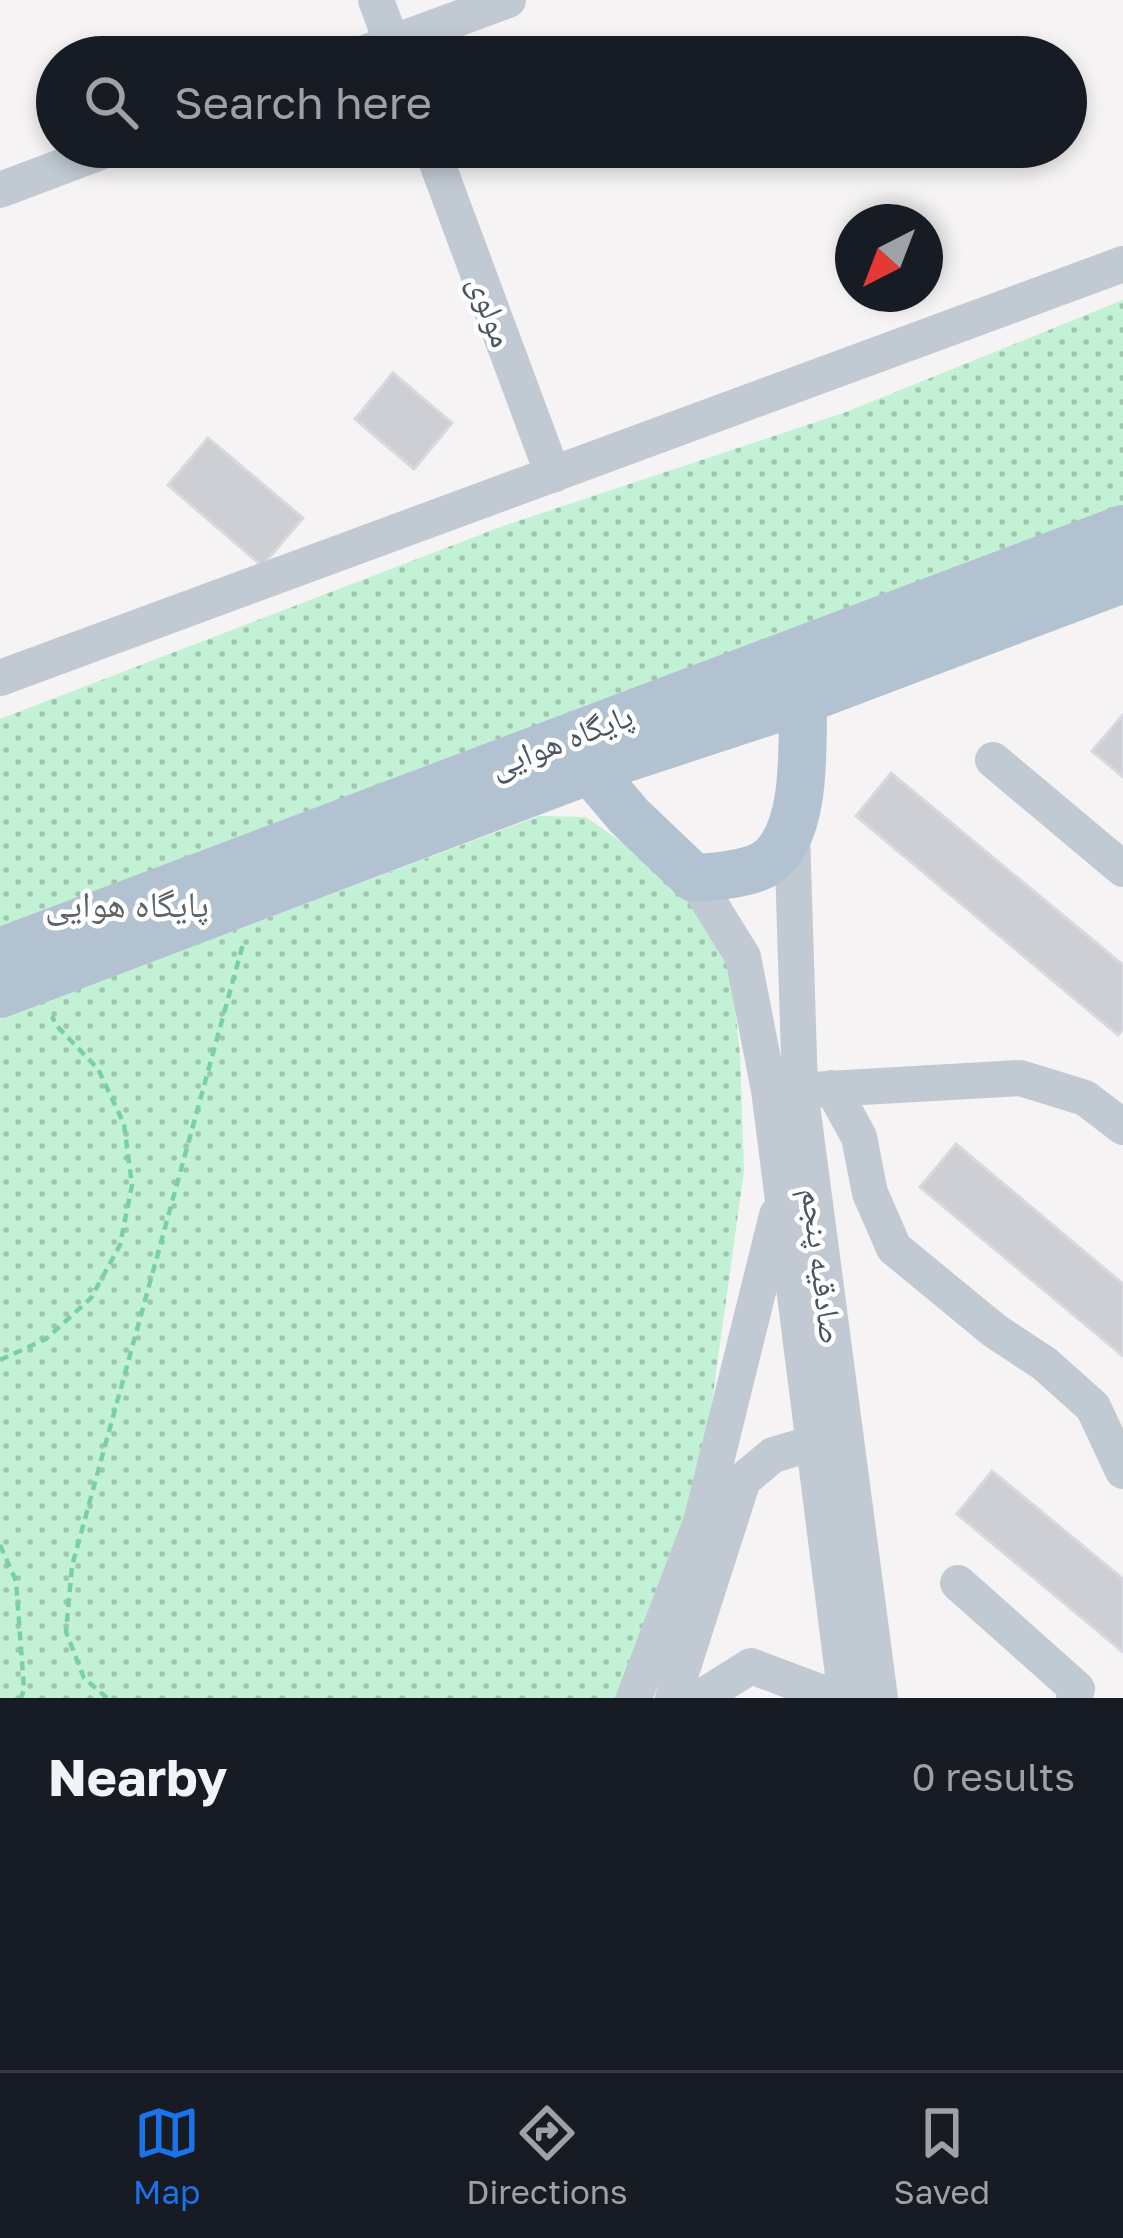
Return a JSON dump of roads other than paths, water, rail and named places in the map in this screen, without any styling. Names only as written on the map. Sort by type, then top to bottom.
[{"type":"main road","name":"پایگاه هوایی","points":[[33,965],[1123,529]]},
{"type":"main road","name":"پایگاه هوایی","points":[[33,965],[254,897],[590,770],[803,700],[1123,579]]},
{"type":"main road","points":[[590,770],[629,816],[694,878],[720,877],[767,863],[792,832],[802,768],[803,700]]},
{"type":"street","points":[[376,0],[389,36]]},
{"type":"street","points":[[426,36],[508,0]]},
{"type":"street","points":[[0,190],[59,168]]},
{"type":"street","name":"مولوی","points":[[438,168],[553,476]]},
{"type":"street","points":[[0,678],[1123,265]]},
{"type":"street","points":[[993,760],[1123,869]]},
{"type":"street","name":"صادقیه پنجم","points":[[792,832],[800,1089],[830,1438],[846,1698]]},
{"type":"street","name":"صادقیه پنجم","points":[[694,878],[743,957],[800,1089],[782,1194],[880,1698]]},
{"type":"street","points":[[800,1089],[1020,1078],[1085,1098],[1123,1127]]},
{"type":"street","points":[[800,1089],[859,1136],[870,1193],[894,1248],[995,1331],[1045,1364],[1093,1407],[1123,1471]]},
{"type":"street","points":[[634,1698],[701,1522],[782,1194]]},
{"type":"street","points":[[673,1698],[743,1480],[773,1455],[830,1438]]},
{"type":"street","points":[[958,1583],[1077,1689],[1074,1698]]},
{"type":"street","points":[[700,1698],[751,1666],[836,1698]]},
{"type":"district","name":"پایگاه هوایی","points":[[127,904]]}]
